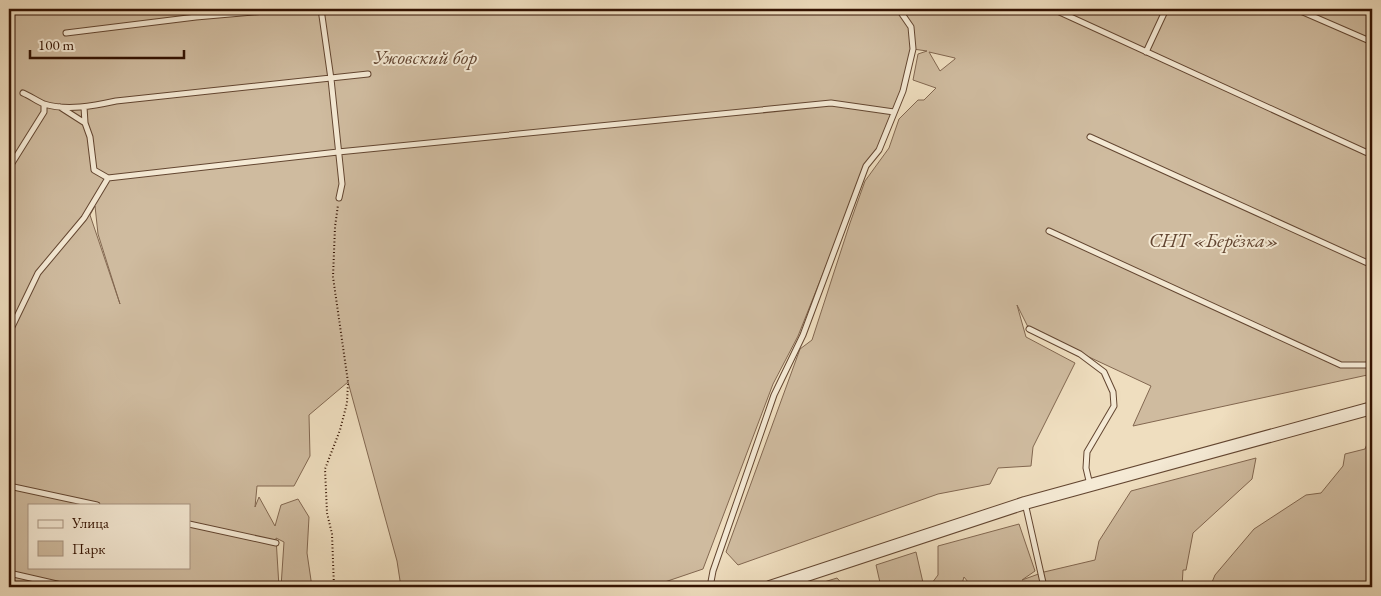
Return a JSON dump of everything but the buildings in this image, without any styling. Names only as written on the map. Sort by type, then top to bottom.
[{"type":"street","points":[[770,587],[1025,503],[1372,408]]},
{"type":"lane","points":[[66,34],[196,17],[289,9]]},
{"type":"lane","points":[[321,9],[331,79],[342,184],[339,198]]},
{"type":"lane","points":[[1053,9],[1372,156]]},
{"type":"lane","points":[[1146,52],[1166,9]]},
{"type":"lane","points":[[1296,9],[1372,42]]},
{"type":"lane","points":[[710,587],[713,571],[774,395],[803,335],[866,166],[879,150],[903,91],[913,49],[911,27],[900,11]]},
{"type":"lane","points":[[23,93],[44,104],[84,107],[116,101],[368,74]]},
{"type":"lane","points":[[84,107],[85,123],[90,137],[94,170],[108,178],[338,152],[831,103],[894,112]]},
{"type":"lane","points":[[9,168],[44,112],[44,104]]},
{"type":"lane","points":[[58,106],[85,123]]},
{"type":"lane","points":[[1090,137],[1372,264]]},
{"type":"lane","points":[[9,333],[38,273],[84,218],[108,178]]},
{"type":"lane","points":[[1049,231],[1341,365],[1372,366]]},
{"type":"lane","points":[[1029,329],[1080,354],[1104,372],[1113,392],[1114,406],[1097,438],[1087,452],[1086,468],[1090,485]]},
{"type":"lane","points":[[9,486],[92,504]]},
{"type":"lane","points":[[1025,503],[1044,587]]},
{"type":"lane","points":[[190,524],[276,543]]},
{"type":"lane","points":[[9,573],[70,587]]},
{"type":"path","points":[[334,587],[332,534],[327,513],[325,469],[340,430],[347,403],[348,382],[333,277],[335,227],[339,198]]},
{"type":"green space","points":[[9,9],[1372,9],[1372,374],[1133,426],[1151,386],[1029,329],[1017,305],[1026,337],[1075,363],[1033,447],[1031,466],[998,468],[990,484],[938,494],[738,565],[726,552],[800,349],[812,340],[865,181],[889,148],[899,119],[918,100],[924,100],[936,88],[913,80],[918,54],[927,51],[913,49],[903,91],[879,150],[866,166],[798,336],[773,384],[703,569],[650,587],[401,587],[397,561],[348,382],[309,415],[310,456],[294,486],[257,486],[255,507],[259,497],[275,526],[281,505],[298,499],[309,517],[307,553],[312,587],[281,587],[284,542],[276,538],[279,587],[9,587]],"holes":[[[929,52],[955,58],[940,71]],[[95,206],[98,234],[120,304],[90,215]]]},
{"type":"green space","points":[[1372,432],[1372,587],[1210,587],[1215,575],[1254,529],[1306,495],[1321,493],[1343,466],[1345,454],[1365,449]]},
{"type":"green space","points":[[1256,458],[1252,479],[1193,533],[1186,570],[1183,570],[1182,587],[972,587],[964,577],[961,587],[929,587],[938,575],[938,546],[1019,524],[1035,571],[1022,580],[1044,572],[1095,560],[1099,541],[1131,491]]},
{"type":"green space","points":[[916,552],[924,587],[881,587],[876,565]]},
{"type":"green space","points":[[837,578],[845,587],[808,587]]},
{"type":"park label","name":"Ужовский бор","points":[[425,57]]},
{"type":"park label","name":"СНТ «Берёзка»","points":[[1214,240]]}]
